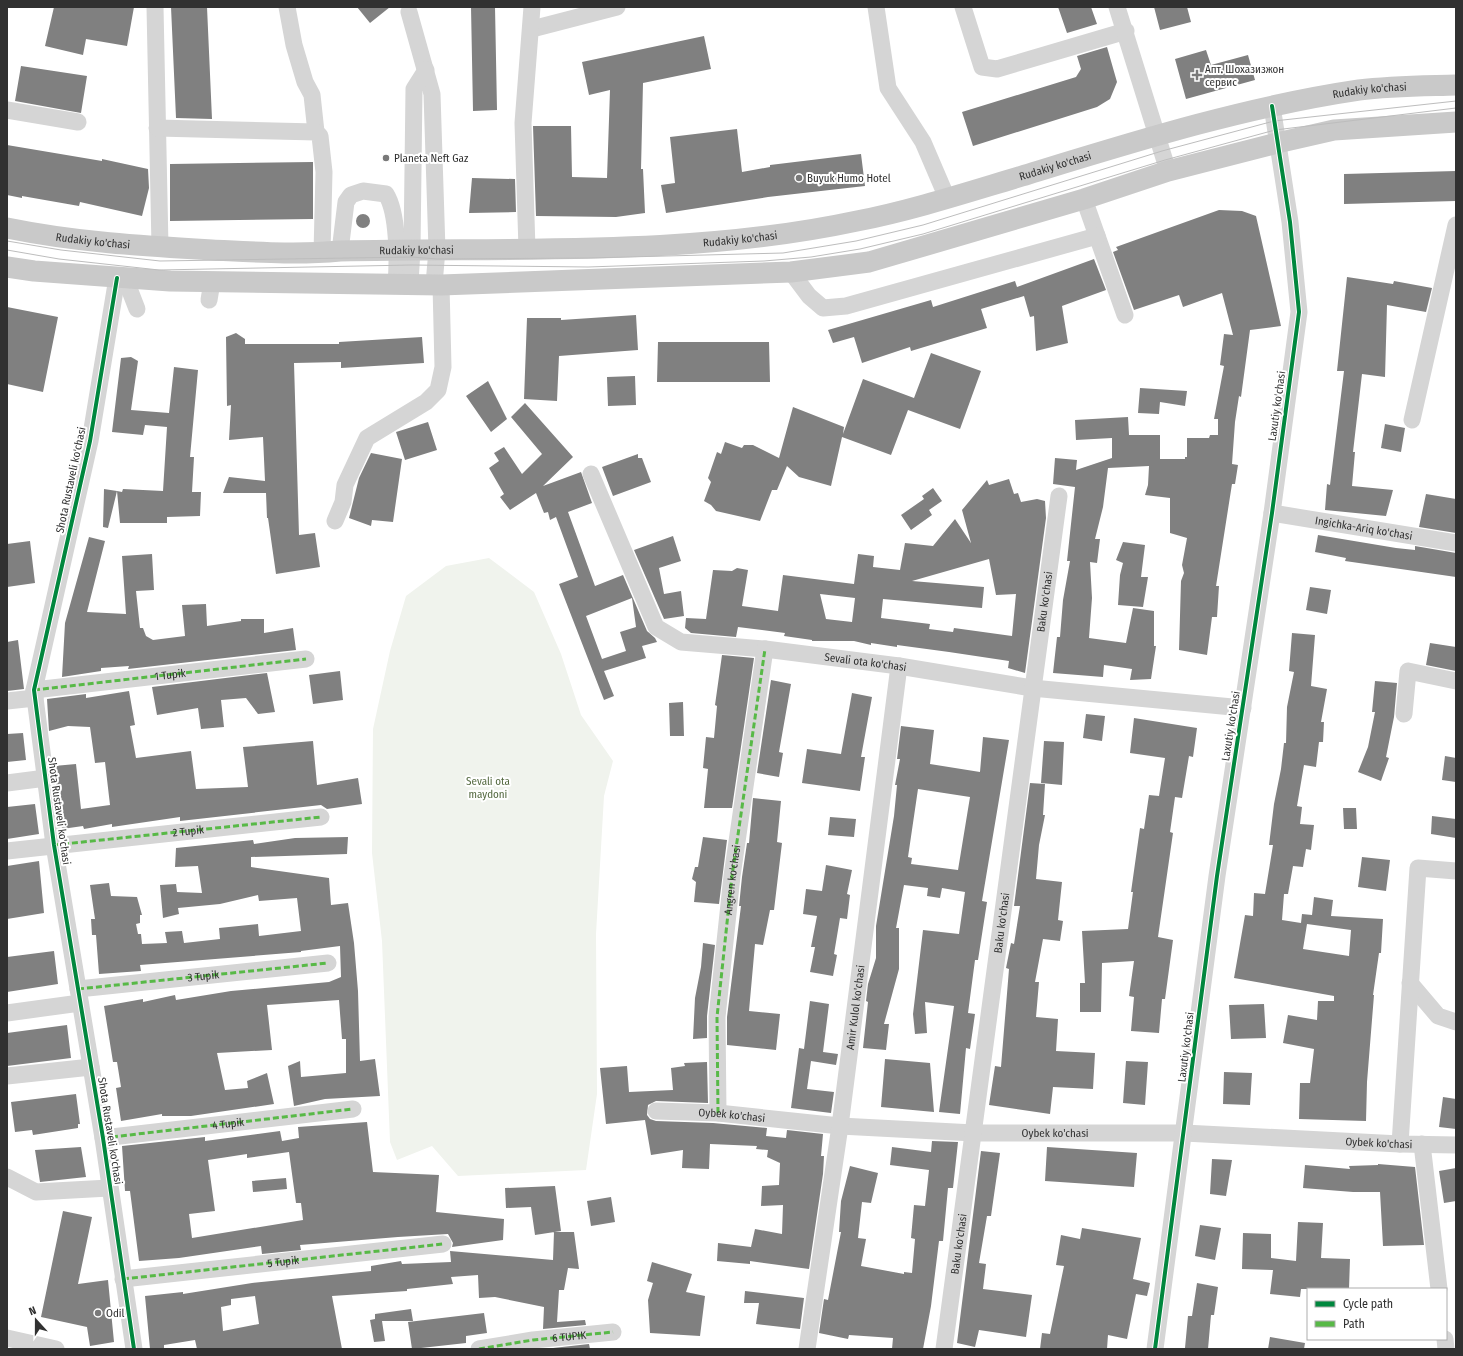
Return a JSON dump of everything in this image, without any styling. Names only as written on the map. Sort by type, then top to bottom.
[{"type":"main road","name":"Rudakiy ko'chasi","points":[[7,228],[52,237],[160,247],[307,254],[405,250],[694,244],[789,235],[860,221],[947,198],[1157,135],[1272,106],[1361,90],[1456,85]]},
{"type":"main road","points":[[7,267],[34,271],[170,281],[210,291],[403,283],[438,285],[587,281],[791,272],[869,262],[1084,199],[1168,171],[1334,130],[1456,122]]},
{"type":"main road","points":[[587,281],[588,247]]},
{"type":"street","points":[[155,7],[160,247]]},
{"type":"street","points":[[287,7],[294,45],[305,82],[312,95],[316,132],[320,136],[331,252]]},
{"type":"street","points":[[527,248],[523,123],[532,29],[532,7]]},
{"type":"street","points":[[532,29],[617,7]]},
{"type":"street","points":[[876,7],[888,88],[923,142],[947,198]]},
{"type":"street","points":[[963,7],[982,67],[997,69],[1126,31]]},
{"type":"street","points":[[1117,7],[1126,31],[1168,171]]},
{"type":"street","points":[[335,521],[343,502],[345,485],[367,438],[426,402],[438,390],[443,367],[438,285],[432,94],[410,12]]},
{"type":"street","points":[[403,283],[414,89],[426,70]]},
{"type":"street","name":"Laxutiy ko'chasi","points":[[1155,1349],[1217,876],[1272,513],[1299,312],[1290,222],[1272,106]]},
{"type":"street","points":[[7,110],[78,122]]},
{"type":"street","points":[[157,128],[316,132]]},
{"type":"street","points":[[331,252],[346,202],[351,195],[363,191],[386,194],[390,200],[405,250]]},
{"type":"street","points":[[1084,199],[1125,315]]},
{"type":"street","points":[[1412,420],[1456,225]]},
{"type":"street","points":[[791,272],[809,296],[822,308],[846,306],[1097,236]]},
{"type":"street","points":[[121,278],[137,309]]},
{"type":"street","name":"Shota Rustaveli ko'chasi","points":[[121,278],[90,441],[35,694],[54,845],[103,1138],[122,1279],[134,1349]]},
{"type":"street","name":"Sevali ota ko'chasi","points":[[591,474],[656,627],[681,642],[765,649],[899,666],[1032,688],[1243,708]]},
{"type":"street","name":"Baku ko'chasi","points":[[944,1349],[1059,496]]},
{"type":"street","name":"Ingichka-Ariq ko'chasi","points":[[1272,513],[1456,543]]},
{"type":"street","name":"Angren ko'chasi","points":[[718,1113],[717,1017],[734,868],[765,649]]},
{"type":"street","name":"1 Tupik","points":[[7,701],[35,694],[306,660]]},
{"type":"street","name":"Amir Kulol ko'chasi","points":[[807,1349],[840,1126],[899,666]]},
{"type":"street","points":[[1404,714],[1408,671],[1456,681]]},
{"type":"street","points":[[7,783],[46,778]]},
{"type":"street","name":"2 Tupik","points":[[7,851],[321,817]]},
{"type":"street","points":[[1400,1144],[1418,868],[1456,871]]},
{"type":"street","name":"3 Tupik","points":[[7,1013],[79,996],[328,963]]},
{"type":"street","points":[[1410,983],[1438,1016],[1456,1022]]},
{"type":"street","points":[[7,1076],[91,1067]]},
{"type":"street","name":"4 Tupik","points":[[103,1138],[353,1109]]},
{"type":"street","name":"Oybek ko'chasi","points":[[656,1111],[718,1113],[840,1126],[974,1133],[1184,1134],[1400,1144],[1456,1145]]},
{"type":"street","points":[[1422,1144],[1439,1288]]},
{"type":"street","points":[[7,1177],[36,1192],[110,1188]]},
{"type":"street","name":"5 Tupik","points":[[122,1279],[443,1244]]},
{"type":"street","name":"6 TUPIK","points":[[479,1349],[533,1340],[613,1332]]},
{"type":"street","points":[[7,1338],[56,1349]]},
{"type":"green space","name":"Sevali ota maydoni","points":[[489,558],[534,592],[561,654],[581,715],[613,761],[604,796],[596,934],[597,1094],[586,1170],[458,1176],[432,1146],[397,1160],[390,1142],[382,941],[372,853],[373,729],[390,651],[406,596],[446,566]]},
{"type":"building","points":[[54,7],[134,7],[127,46],[86,39],[83,55],[45,46]]},
{"type":"building","points":[[171,7],[207,7],[212,119],[176,118]]},
{"type":"building","points":[[357,7],[390,7],[370,23]]},
{"type":"building","points":[[471,7],[495,7],[497,110],[473,111]]},
{"type":"building","points":[[1058,7],[1091,7],[1097,24],[1067,33]]},
{"type":"building","points":[[1154,7],[1187,7],[1191,22],[1160,30]]},
{"type":"building","points":[[704,36],[711,69],[643,83],[641,169],[643,169],[645,213],[616,217],[536,216],[533,126],[571,126],[572,177],[607,178],[610,90],[589,95],[582,62]]},
{"type":"building","points":[[1107,47],[1117,82],[1110,99],[1097,107],[973,146],[962,112],[1076,77],[1081,69],[1077,56]]},
{"type":"building","points":[[1206,50],[1211,65],[1248,55],[1255,80],[1186,99],[1175,59]]},
{"type":"building","points":[[21,66],[87,76],[81,113],[15,101]]},
{"type":"building","points":[[737,129],[742,172],[770,167],[770,165],[861,154],[865,186],[768,197],[666,213],[661,185],[675,183],[670,137]]},
{"type":"building","points":[[7,145],[102,161],[102,159],[148,169],[149,188],[142,216],[80,202],[79,206],[22,196],[22,198],[7,195]]},
{"type":"building","points":[[313,162],[313,219],[170,221],[170,164]]},
{"type":"building","points":[[1456,171],[1456,201],[1344,204],[1344,174]]},
{"type":"building","points":[[472,178],[515,179],[516,212],[469,213]]},
{"type":"building","points":[[1219,210],[1242,211],[1256,216],[1281,326],[1250,330],[1241,397],[1239,396],[1235,422],[1232,464],[1238,465],[1235,484],[1232,484],[1216,586],[1219,586],[1217,617],[1212,617],[1207,655],[1179,650],[1181,581],[1184,573],[1182,565],[1187,538],[1170,533],[1170,498],[1145,495],[1148,485],[1149,466],[1108,468],[1103,507],[1095,539],[1100,539],[1097,563],[1090,562],[1092,598],[1089,638],[1126,643],[1133,608],[1154,611],[1154,646],[1156,646],[1151,679],[1130,680],[1132,669],[1104,665],[1103,677],[1053,673],[1057,637],[1060,637],[1063,600],[1070,561],[1067,561],[1075,487],[1053,484],[1055,458],[1077,460],[1076,470],[1112,458],[1112,438],[1076,440],[1075,420],[1128,417],[1129,435],[1160,435],[1160,459],[1185,459],[1185,457],[1187,457],[1187,438],[1209,438],[1210,435],[1218,435],[1218,419],[1214,419],[1224,366],[1220,365],[1224,334],[1233,335],[1222,293],[1183,307],[1179,295],[1134,310],[1113,252],[1118,250],[1116,247]]},
{"type":"building","points":[[360,214],[366,214],[370,218],[370,224],[366,228],[360,228],[356,224],[356,218]]},
{"type":"building","points":[[1094,259],[1106,290],[1062,306],[1068,343],[1036,351],[1034,316],[1030,317],[1024,296],[981,309],[987,328],[911,351],[910,347],[862,363],[854,337],[833,343],[828,330],[931,300],[933,307],[1015,281],[1017,287]]},
{"type":"building","points":[[1347,277],[1393,284],[1394,281],[1432,288],[1426,312],[1387,305],[1385,377],[1362,374],[1353,452],[1355,452],[1352,486],[1393,490],[1386,516],[1325,510],[1327,484],[1330,485],[1344,371],[1337,371]]},
{"type":"building","points":[[7,307],[58,317],[43,392],[7,384]]},
{"type":"building","points":[[636,315],[638,350],[559,356],[557,401],[524,399],[527,318],[561,318],[561,320]]},
{"type":"building","points":[[236,333],[245,339],[245,344],[339,344],[339,342],[422,337],[424,363],[341,368],[341,362],[294,363],[299,535],[315,533],[320,567],[276,574],[267,518],[266,493],[223,493],[229,477],[265,481],[263,437],[229,440],[231,405],[227,406],[226,337]]},
{"type":"building","points":[[658,342],[769,342],[770,382],[657,382]]},
{"type":"building","points":[[931,353],[981,371],[960,429],[908,410],[891,455],[842,437],[831,486],[799,477],[787,466],[777,490],[772,490],[760,521],[716,511],[711,505],[704,501],[711,482],[708,478],[717,452],[721,454],[725,442],[742,448],[744,445],[753,445],[779,458],[793,407],[844,427],[843,434],[863,379],[914,398]]},
{"type":"building","points":[[131,357],[138,361],[131,410],[169,413],[174,367],[198,370],[190,457],[194,457],[192,492],[201,492],[200,516],[167,517],[167,523],[120,523],[117,491],[122,492],[123,489],[163,491],[167,427],[145,425],[143,435],[112,432],[121,358]]},
{"type":"building","points":[[635,376],[636,405],[608,406],[607,377]]},
{"type":"building","points":[[488,381],[507,419],[491,432],[466,396]]},
{"type":"building","points":[[1140,388],[1187,391],[1185,406],[1160,402],[1159,414],[1138,413]]},
{"type":"building","points":[[525,403],[573,457],[543,486],[581,472],[592,503],[568,512],[595,586],[623,575],[647,631],[655,638],[657,642],[642,646],[646,658],[604,671],[614,696],[604,700],[559,584],[578,577],[556,517],[550,520],[548,512],[544,513],[536,493],[510,510],[500,497],[504,494],[489,468],[499,461],[494,453],[504,447],[522,474],[542,454],[511,417]],"holes":[[[632,598],[636,627],[620,632],[626,651],[602,659],[586,616]]]},
{"type":"building","points":[[428,422],[437,450],[405,460],[396,432]]},
{"type":"building","points":[[1385,424],[1405,428],[1401,452],[1381,448]]},
{"type":"building","points":[[371,453],[402,459],[393,522],[372,520],[371,526],[349,518],[359,478]]},
{"type":"building","points":[[638,454],[638,458],[642,458],[651,482],[613,496],[602,467]]},
{"type":"building","points":[[1009,479],[1014,494],[1018,493],[1021,502],[1037,499],[1045,501],[1046,518],[1025,673],[1008,668],[1009,661],[897,645],[897,647],[871,643],[871,645],[854,641],[812,641],[784,636],[785,633],[738,627],[736,637],[691,633],[685,628],[686,618],[706,619],[713,570],[732,571],[737,568],[748,570],[742,606],[778,611],[783,575],[854,584],[858,554],[874,556],[873,567],[900,570],[905,543],[933,546],[955,519],[971,543],[962,510],[987,480],[989,485]],"holes":[[[989,559],[996,595],[1016,594],[1012,636],[954,628],[953,632],[929,629],[930,624],[881,618],[883,599],[982,608],[984,587],[912,581]],[[820,594],[855,598],[852,622],[826,619]]]},
{"type":"building","points":[[933,488],[942,501],[929,510],[932,515],[911,530],[901,515],[924,499],[922,496]]},
{"type":"building","points":[[104,489],[117,491],[108,528],[103,527]]},
{"type":"building","points":[[1426,494],[1456,499],[1456,533],[1419,527]]},
{"type":"building","points":[[1318,535],[1396,548],[1415,550],[1415,546],[1456,553],[1456,577],[1345,561],[1346,558],[1315,552]]},
{"type":"building","points":[[673,536],[681,561],[659,568],[664,594],[681,591],[684,616],[664,619],[634,550]]},
{"type":"building","points":[[89,537],[105,541],[87,612],[126,614],[122,556],[152,554],[154,590],[136,591],[140,628],[143,628],[146,636],[153,640],[185,636],[182,605],[206,604],[207,626],[241,621],[241,619],[264,619],[264,633],[293,628],[296,650],[128,669],[129,666],[101,668],[101,671],[62,677],[65,623]]},
{"type":"building","points":[[30,541],[35,583],[7,587],[7,544]]},
{"type":"building","points":[[1123,542],[1145,545],[1141,577],[1148,577],[1143,607],[1118,605],[1120,575],[1123,563],[1116,560]]},
{"type":"building","points":[[1310,587],[1331,590],[1327,614],[1306,610]]},
{"type":"building","points":[[1292,633],[1315,635],[1311,686],[1327,689],[1321,722],[1324,722],[1323,742],[1319,742],[1316,767],[1304,765],[1297,806],[1302,807],[1300,824],[1314,825],[1311,850],[1306,849],[1303,867],[1293,866],[1288,894],[1284,894],[1282,920],[1301,923],[1302,914],[1312,915],[1314,897],[1333,900],[1331,916],[1383,919],[1381,953],[1379,953],[1373,995],[1366,1121],[1299,1119],[1300,1083],[1310,1083],[1314,1049],[1283,1043],[1288,1015],[1317,1020],[1318,1001],[1334,1001],[1334,996],[1234,978],[1245,915],[1253,916],[1254,893],[1265,894],[1273,845],[1269,845],[1274,804],[1281,769],[1284,743],[1286,743],[1287,707],[1294,672],[1289,671]],"holes":[[[1307,924],[1351,930],[1349,956],[1303,949]]]},
{"type":"building","points":[[18,640],[24,689],[7,691],[7,642]]},
{"type":"building","points":[[1430,643],[1456,647],[1456,671],[1426,665]]},
{"type":"building","points":[[722,655],[754,658],[732,808],[704,808],[708,769],[703,768],[706,737],[714,738],[717,706],[715,705]]},
{"type":"building","points":[[340,671],[343,700],[313,704],[309,675]]},
{"type":"building","points":[[267,673],[275,712],[258,714],[246,698],[221,700],[224,727],[201,729],[198,708],[157,715],[152,687]]},
{"type":"building","points":[[771,680],[791,684],[779,752],[783,753],[779,777],[757,773]]},
{"type":"building","points":[[1375,681],[1397,683],[1394,717],[1386,757],[1389,758],[1381,781],[1358,772],[1368,747],[1375,712],[1372,712]]},
{"type":"building","points":[[129,691],[135,725],[130,726],[136,758],[191,751],[196,789],[248,787],[243,747],[313,741],[317,785],[358,778],[362,804],[327,809],[321,805],[180,821],[180,817],[112,827],[112,824],[84,829],[83,826],[62,829],[54,766],[76,764],[81,809],[110,805],[105,762],[95,763],[90,727],[68,726],[49,731],[47,699],[86,694],[86,698]]},
{"type":"building","points":[[852,693],[872,697],[861,757],[865,757],[860,791],[802,783],[807,749],[841,754]]},
{"type":"building","points":[[683,702],[684,736],[670,736],[669,703]]},
{"type":"building","points":[[1086,714],[1105,716],[1102,741],[1083,738]]},
{"type":"building","points":[[1134,718],[1197,728],[1193,757],[1189,756],[1182,798],[1175,797],[1170,832],[1173,833],[1158,937],[1173,940],[1165,999],[1162,999],[1159,1033],[1131,1031],[1134,997],[1129,996],[1134,961],[1102,963],[1101,1012],[1080,1012],[1080,983],[1085,983],[1082,931],[1128,929],[1133,892],[1131,892],[1140,828],[1144,829],[1149,795],[1159,796],[1165,758],[1130,753]]},
{"type":"building","points":[[901,726],[934,730],[930,764],[980,772],[983,737],[1009,740],[982,901],[987,902],[978,960],[975,960],[968,1013],[975,1014],[970,1049],[966,1048],[960,1114],[939,1112],[954,1006],[925,1002],[927,1033],[915,1034],[913,1014],[923,930],[959,934],[965,892],[942,888],[940,898],[927,896],[928,888],[904,885],[896,928],[899,928],[899,969],[884,1024],[889,1024],[886,1050],[863,1048],[868,1002],[866,1001],[868,984],[876,958],[876,926],[894,816],[897,785],[895,785],[900,759],[897,759]],"holes":[[[918,789],[970,797],[958,870],[911,864],[912,858],[908,857]]]},
{"type":"building","points":[[23,733],[26,760],[7,762],[7,734]]},
{"type":"building","points":[[1044,741],[1064,742],[1062,785],[1041,783]]},
{"type":"building","points":[[1445,756],[1456,758],[1456,782],[1442,780]]},
{"type":"building","points":[[1030,783],[1045,784],[1043,815],[1045,815],[1039,845],[1036,879],[1062,882],[1058,920],[1063,921],[1060,941],[1043,939],[1035,982],[1039,982],[1036,1017],[1058,1019],[1056,1051],[1095,1053],[1093,1089],[1053,1087],[1050,1114],[989,1105],[995,1066],[1001,1067],[1009,969],[1006,968],[1011,943],[1014,944],[1020,906],[1014,906]]},
{"type":"building","points":[[753,798],[781,801],[777,842],[782,843],[774,910],[770,910],[763,945],[755,944],[749,1011],[780,1014],[776,1050],[727,1045],[727,1017],[741,906],[739,906],[742,877],[747,843],[749,843]]},
{"type":"building","points":[[35,804],[39,834],[7,839],[7,807]]},
{"type":"building","points":[[1343,808],[1356,808],[1357,829],[1344,829]]},
{"type":"building","points":[[1432,816],[1456,819],[1456,838],[1431,834]]},
{"type":"building","points":[[830,817],[856,819],[854,837],[828,835]]},
{"type":"building","points":[[348,837],[347,854],[251,857],[251,867],[329,878],[331,905],[348,903],[354,943],[358,991],[360,1061],[375,1059],[380,1096],[325,1099],[294,1106],[288,1066],[300,1061],[301,1077],[346,1073],[346,1039],[342,1039],[339,1000],[267,1005],[272,1050],[217,1053],[225,1090],[248,1088],[247,1081],[267,1073],[274,1104],[191,1116],[162,1116],[162,1114],[121,1121],[116,1088],[121,1087],[117,1062],[113,1062],[104,1006],[143,999],[143,1002],[175,995],[176,1000],[231,991],[329,982],[341,977],[340,946],[301,952],[140,965],[141,971],[99,974],[96,935],[92,935],[91,919],[95,919],[90,885],[109,883],[111,896],[137,897],[142,915],[140,915],[140,923],[136,924],[138,934],[141,934],[142,944],[167,943],[165,932],[182,931],[184,943],[220,939],[219,928],[258,924],[259,936],[301,931],[297,898],[259,901],[258,895],[220,904],[178,908],[179,914],[163,918],[160,885],[176,884],[177,892],[202,893],[198,866],[175,867],[176,848],[253,840],[254,844],[295,838]]},
{"type":"building","points":[[703,837],[727,840],[719,904],[694,902],[696,882],[692,879],[695,867],[698,867]]},
{"type":"building","points":[[1362,857],[1390,860],[1386,891],[1358,887]]},
{"type":"building","points":[[39,861],[44,913],[7,919],[7,866]]},
{"type":"building","points":[[826,865],[852,870],[847,894],[850,895],[847,919],[840,918],[834,954],[837,955],[833,976],[810,972],[815,947],[811,947],[817,916],[803,914],[806,889],[822,891]]},
{"type":"building","points":[[703,943],[715,945],[707,1016],[707,1038],[693,1039],[695,998],[701,967]]},
{"type":"building","points":[[54,951],[58,984],[7,992],[7,957]]},
{"type":"building","points":[[810,1001],[829,1004],[823,1052],[838,1054],[836,1065],[811,1061],[807,1089],[834,1092],[831,1113],[791,1108],[799,1048],[804,1049]]},
{"type":"building","points":[[1264,1004],[1266,1038],[1231,1039],[1229,1005]]},
{"type":"building","points":[[67,1025],[71,1058],[7,1066],[7,1033]]},
{"type":"building","points":[[885,1059],[930,1063],[934,1112],[881,1107]]},
{"type":"building","points":[[1126,1061],[1148,1062],[1145,1105],[1123,1103]]},
{"type":"building","points":[[707,1062],[708,1103],[656,1101],[648,1105],[647,1115],[650,1119],[656,1121],[713,1123],[767,1128],[766,1136],[786,1138],[787,1130],[823,1134],[821,1156],[824,1156],[823,1174],[809,1269],[750,1261],[750,1264],[717,1261],[718,1243],[751,1247],[755,1229],[782,1234],[783,1205],[761,1206],[762,1186],[779,1185],[780,1163],[767,1157],[768,1150],[756,1149],[757,1146],[710,1144],[709,1169],[682,1168],[683,1150],[651,1155],[645,1120],[606,1124],[600,1068],[627,1066],[629,1092],[673,1090],[671,1068],[685,1066],[684,1063]]},
{"type":"building","points":[[1224,1072],[1252,1073],[1250,1105],[1223,1104]]},
{"type":"building","points":[[76,1094],[80,1124],[78,1124],[78,1128],[33,1135],[32,1130],[15,1132],[11,1102]]},
{"type":"building","points":[[1443,1097],[1456,1099],[1456,1129],[1439,1127]]},
{"type":"building","points":[[367,1122],[373,1172],[439,1175],[436,1212],[504,1219],[503,1240],[452,1247],[453,1243],[448,1234],[300,1245],[301,1250],[262,1254],[261,1246],[179,1258],[139,1261],[130,1191],[125,1191],[122,1146],[205,1137],[205,1141],[280,1131],[282,1141],[299,1138],[298,1127]],"holes":[[[289,1152],[296,1203],[301,1203],[303,1220],[192,1238],[189,1214],[215,1211],[208,1160],[247,1154],[247,1158]]]},
{"type":"building","points":[[932,1141],[958,1142],[953,1188],[948,1188],[943,1241],[939,1241],[931,1306],[923,1349],[892,1349],[893,1338],[849,1335],[848,1339],[819,1333],[824,1299],[828,1300],[841,1232],[839,1232],[841,1201],[850,1166],[878,1173],[871,1203],[862,1202],[858,1238],[866,1239],[861,1266],[904,1274],[904,1272],[912,1273],[915,1239],[911,1238],[914,1205],[925,1206],[929,1170],[890,1165],[892,1147],[931,1152]]},
{"type":"building","points":[[81,1147],[86,1177],[40,1182],[35,1150]]},
{"type":"building","points":[[1047,1147],[1137,1153],[1134,1187],[1045,1181]]},
{"type":"building","points":[[981,1151],[1000,1153],[991,1216],[987,1216],[979,1263],[986,1264],[983,1289],[1032,1295],[1026,1337],[979,1330],[975,1347],[957,1343]]},
{"type":"building","points":[[1212,1159],[1232,1160],[1226,1196],[1210,1194]]},
{"type":"building","points":[[1378,1164],[1415,1167],[1424,1245],[1383,1246],[1380,1192],[1353,1192],[1303,1188],[1305,1165],[1350,1169],[1349,1166]]},
{"type":"building","points":[[1456,1168],[1456,1201],[1444,1203],[1439,1171]]},
{"type":"building","points":[[286,1178],[287,1189],[253,1192],[252,1181]]},
{"type":"building","points":[[555,1186],[561,1231],[535,1235],[531,1207],[506,1208],[505,1188]]},
{"type":"building","points":[[611,1197],[615,1222],[591,1226],[587,1201]]},
{"type":"building","points":[[63,1211],[92,1217],[78,1284],[108,1280],[114,1342],[90,1346],[87,1327],[41,1317]]},
{"type":"building","points":[[1298,1222],[1323,1223],[1321,1258],[1350,1259],[1349,1288],[1301,1289],[1300,1297],[1270,1294],[1273,1270],[1242,1269],[1243,1233],[1271,1234],[1271,1258],[1296,1261]]},
{"type":"building","points":[[1200,1225],[1221,1228],[1215,1260],[1195,1256]]},
{"type":"building","points":[[1082,1228],[1141,1238],[1133,1279],[1150,1283],[1147,1296],[1136,1294],[1127,1339],[1108,1335],[1107,1349],[1040,1349],[1042,1333],[1050,1334],[1064,1266],[1056,1265],[1061,1235],[1080,1239]]},
{"type":"building","points":[[554,1232],[574,1232],[579,1269],[568,1268],[564,1290],[559,1290],[557,1322],[585,1320],[586,1325],[543,1329],[544,1307],[495,1297],[479,1298],[478,1275],[451,1277],[453,1284],[407,1289],[407,1291],[332,1296],[342,1349],[197,1349],[195,1340],[164,1345],[164,1349],[150,1349],[145,1296],[183,1292],[183,1294],[252,1283],[371,1271],[371,1266],[401,1261],[402,1264],[451,1262],[450,1251],[553,1260]],"holes":[[[255,1296],[259,1324],[223,1331],[221,1307],[231,1305],[231,1299]]]},
{"type":"building","points":[[652,1262],[692,1274],[686,1292],[705,1296],[700,1336],[650,1333],[648,1300],[653,1283],[647,1281]]},
{"type":"building","points":[[1197,1283],[1218,1287],[1214,1315],[1211,1315],[1208,1349],[1185,1348],[1188,1316],[1192,1316]]},
{"type":"building","points":[[745,1291],[804,1298],[800,1329],[756,1324],[759,1303],[744,1303]]},
{"type":"building","points":[[411,1309],[413,1321],[382,1321],[385,1341],[374,1342],[370,1320],[375,1319],[375,1314]]},
{"type":"building","points":[[484,1313],[487,1333],[466,1336],[466,1343],[412,1349],[408,1322]]},
{"type":"building","points":[[1270,1337],[1305,1343],[1304,1349],[1268,1349]]},
{"type":"building","points":[[589,1344],[590,1349],[544,1349]]},
{"type":"tram line","points":[[7,241],[61,250],[160,261],[412,257],[437,259],[588,258],[783,253],[856,241],[923,225],[1162,151],[1274,121],[1456,101]]},
{"type":"tram line","points":[[7,250],[59,259],[159,270],[411,265],[588,267],[764,261],[811,257],[860,249],[923,234],[1165,160],[1275,130],[1456,108]]},
{"type":"marked path","points":[[718,1113],[717,1017],[732,876],[765,649]]},
{"type":"marked path","points":[[34,690],[306,659]]},
{"type":"marked path","points":[[54,845],[321,817]]},
{"type":"marked path","points":[[78,989],[328,963]]},
{"type":"marked path","points":[[103,1138],[353,1109]]},
{"type":"marked path","points":[[123,1279],[443,1244]]},
{"type":"marked path","points":[[479,1349],[533,1340],[613,1332]]},
{"type":"cycle path","points":[[1155,1349],[1217,876],[1272,513],[1299,312],[1290,222],[1272,106]]},
{"type":"cycle path","points":[[117,278],[90,441],[34,690],[54,845],[103,1138],[134,1349]]},
{"type":"place","name":"Апт. Шохазизжон сервис","points":[[1197,75]]},
{"type":"place","name":"Planeta Neft Gaz","points":[[386,158]]},
{"type":"place","name":"Buyuk Humo Hotel","points":[[799,178]]},
{"type":"place","name":"Оdil","points":[[98,1313]]}]
